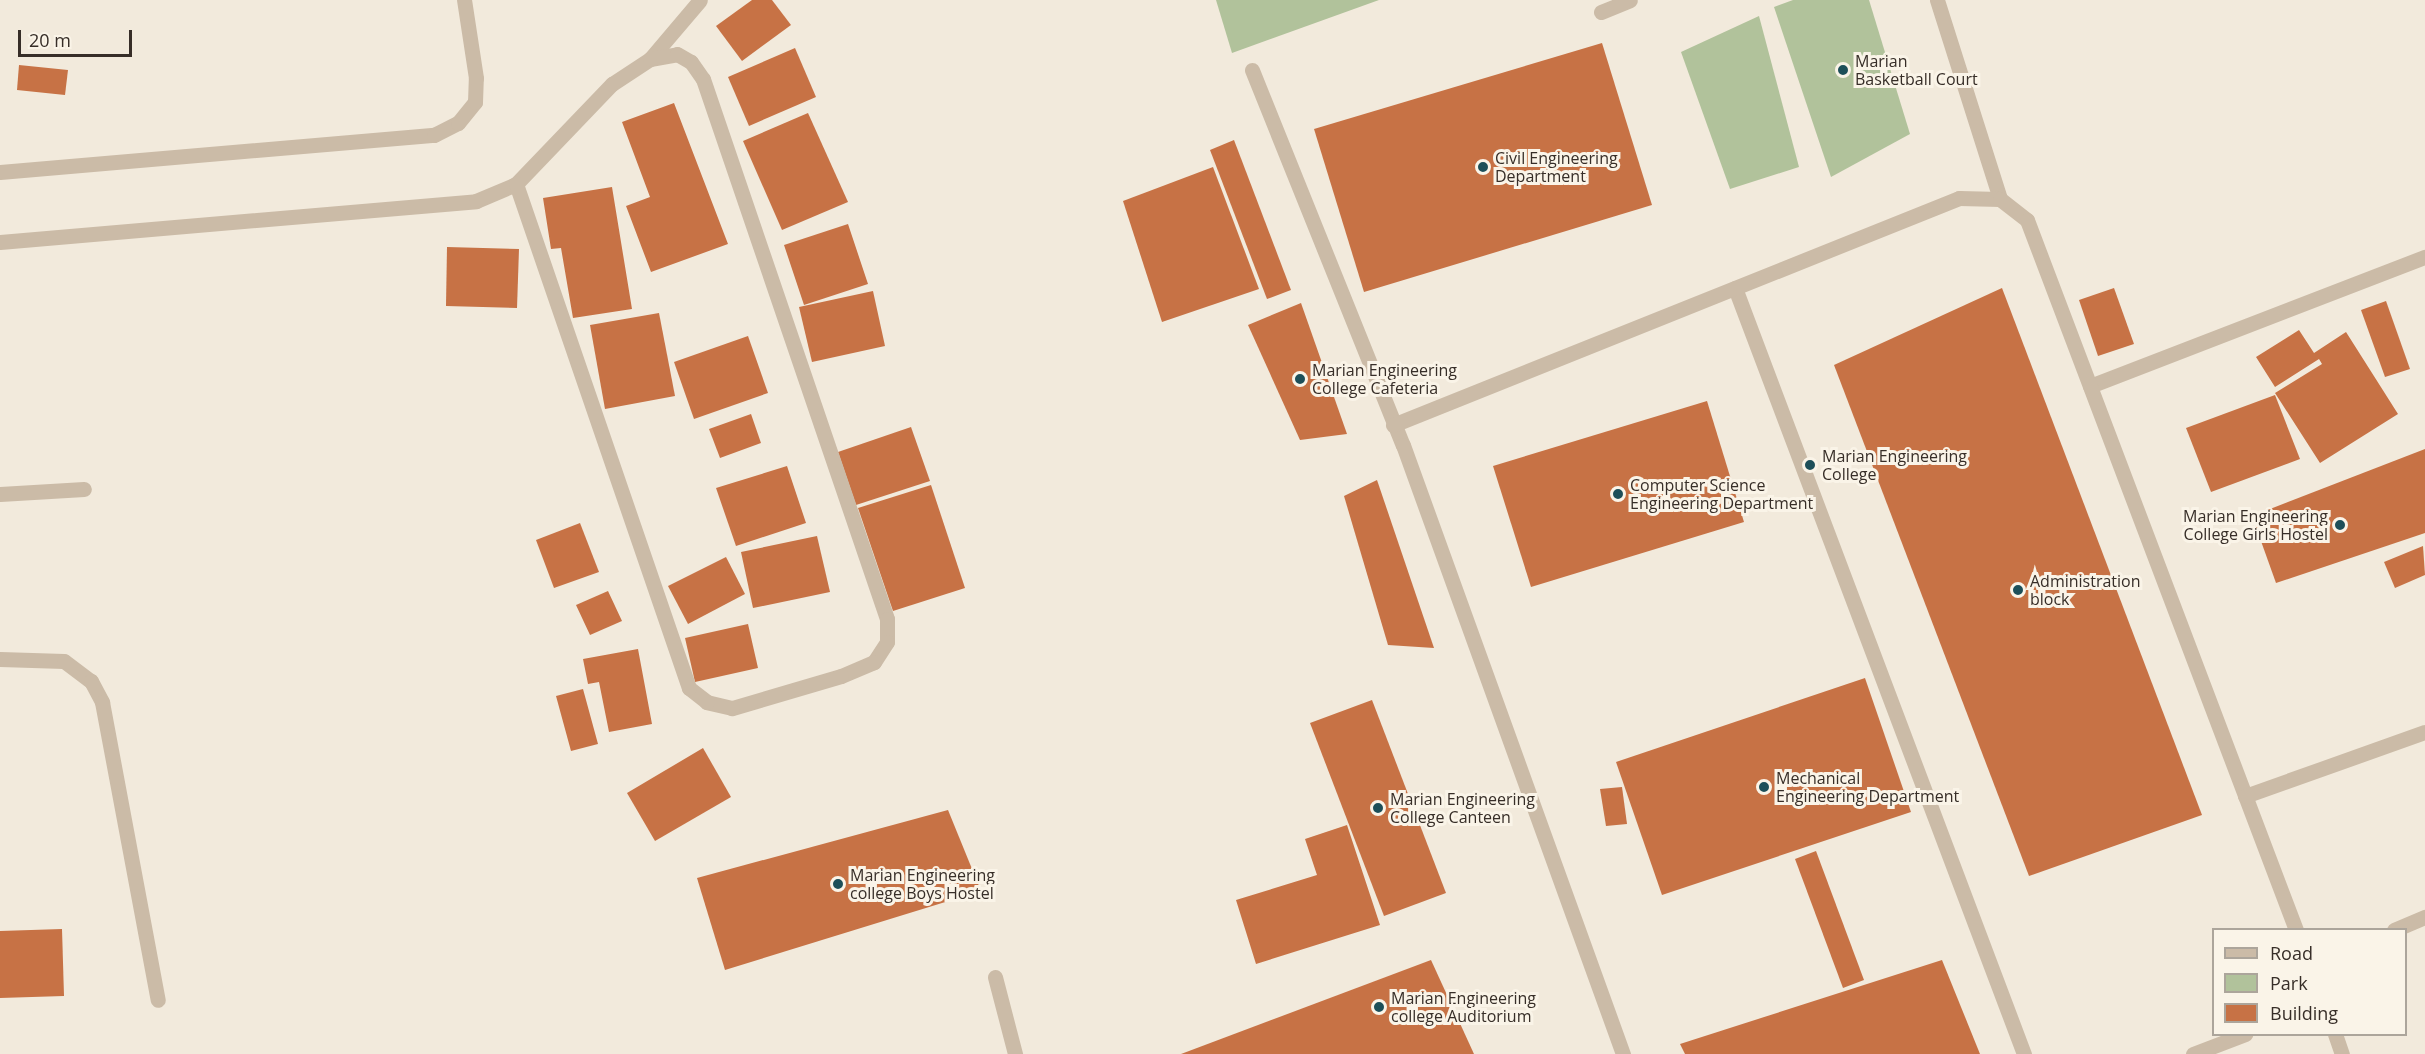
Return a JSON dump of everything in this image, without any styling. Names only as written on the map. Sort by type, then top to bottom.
[{"type":"street","points":[[0,172],[434,135],[458,123],[475,102],[476,78],[464,0]]},
{"type":"street","points":[[0,242],[476,201],[516,184],[612,84],[650,59],[700,0]]},
{"type":"street","points":[[1602,12],[1630,0]]},
{"type":"street","points":[[1937,0],[2000,199],[2027,220],[2295,928]]},
{"type":"street","points":[[516,184],[689,688],[707,702],[732,708],[841,676],[874,662],[887,642],[886,620],[703,79],[691,62],[677,54],[650,59]]},
{"type":"street","points":[[1252,69],[1393,424],[1623,1054]]},
{"type":"street","points":[[1393,424],[1959,198],[2000,199]]},
{"type":"street","points":[[2090,386],[2425,257]]},
{"type":"street","points":[[1735,288],[2024,1054]]},
{"type":"street","points":[[0,494],[84,489]]},
{"type":"street","points":[[0,659],[64,661],[91,681],[102,702],[158,1000]]},
{"type":"street","points":[[2245,796],[2425,732]]},
{"type":"street","points":[[2399,928],[2425,917]]},
{"type":"street","points":[[994,977],[1015,1054]]},
{"type":"street","points":[[2193,1054],[2242,1036]]},
{"type":"street","points":[[2335,1036],[2342,1054]]},
{"type":"green space","points":[[1216,0],[1379,0],[1232,53]]},
{"type":"green space","name":"Marian Basketball Court","points":[[1793,0],[1869,0],[1910,134],[1831,177],[1774,7]]},
{"type":"green space","points":[[1759,16],[1799,167],[1730,189],[1681,52]]},
{"type":"building","points":[[752,0],[772,0],[791,25],[742,61],[716,26]]},
{"type":"building","name":"Civil Engineering Department","points":[[1602,43],[1652,205],[1364,292],[1314,129]]},
{"type":"building","points":[[795,48],[816,97],[749,126],[728,77]]},
{"type":"building","points":[[19,65],[68,70],[65,95],[17,90]]},
{"type":"building","points":[[674,103],[728,244],[651,272],[626,206],[650,197],[622,122]]},
{"type":"building","points":[[808,113],[848,202],[782,230],[743,141]]},
{"type":"building","points":[[1234,140],[1291,290],[1267,299],[1210,150]]},
{"type":"building","points":[[1213,167],[1259,289],[1162,322],[1123,201]]},
{"type":"building","points":[[612,187],[632,309],[573,318],[561,248],[551,249],[543,198]]},
{"type":"building","points":[[848,224],[868,284],[804,305],[784,245]]},
{"type":"building","points":[[447,247],[519,249],[517,308],[446,306]]},
{"type":"building","name":"Administration block","points":[[2002,288],[2202,815],[2029,876],[1834,365]]},
{"type":"building","points":[[2114,288],[2134,344],[2098,356],[2079,300]]},
{"type":"building","points":[[873,291],[885,346],[812,362],[799,307]]},
{"type":"building","points":[[2386,301],[2410,369],[2385,377],[2361,310]]},
{"type":"building","name":"Marian Engineering College Cafeteria","points":[[1301,303],[1347,434],[1300,440],[1248,325]]},
{"type":"building","points":[[659,313],[675,396],[605,409],[590,325]]},
{"type":"building","points":[[2299,330],[2314,353],[2346,332],[2398,414],[2320,463],[2275,393],[2322,364],[2319,359],[2275,387],[2256,357]]},
{"type":"building","points":[[748,336],[768,393],[694,419],[674,362]]},
{"type":"building","points":[[2275,395],[2300,459],[2211,492],[2186,428]]},
{"type":"building","name":"Computer Science Engineering Department","points":[[1707,401],[1744,522],[1531,587],[1493,466]]},
{"type":"building","points":[[751,414],[761,443],[720,458],[709,429]]},
{"type":"building","points":[[911,427],[930,481],[856,505],[838,452]]},
{"type":"building","name":"Marian Engineering College Girls Hostel","points":[[2425,449],[2425,533],[2276,583],[2252,516]]},
{"type":"building","points":[[787,466],[806,523],[736,546],[716,488]]},
{"type":"building","points":[[1377,480],[1434,648],[1388,645],[1344,496]]},
{"type":"building","points":[[931,485],[965,588],[893,611],[858,508]]},
{"type":"building","points":[[580,523],[599,572],[554,588],[536,540]]},
{"type":"building","points":[[817,536],[830,592],[753,608],[741,552]]},
{"type":"building","points":[[2423,546],[2425,575],[2395,588],[2384,562]]},
{"type":"building","points":[[726,557],[745,594],[688,624],[668,586]]},
{"type":"building","points":[[608,591],[622,621],[590,635],[576,605]]},
{"type":"building","points":[[748,624],[758,668],[695,682],[685,638]]},
{"type":"building","points":[[638,649],[652,724],[609,732],[599,682],[588,684],[583,659]]},
{"type":"building","name":"Mechanical Engineering Department","points":[[1865,678],[1911,812],[1662,895],[1616,762]]},
{"type":"building","points":[[583,689],[598,744],[571,751],[556,696]]},
{"type":"building","name":"Marian Engineering College Canteen","points":[[1372,700],[1446,893],[1384,916],[1310,723]]},
{"type":"building","points":[[703,748],[731,797],[655,841],[627,793]]},
{"type":"building","points":[[1622,787],[1627,824],[1606,826],[1600,789]]},
{"type":"building","name":"Marian Engineering college Boys Hostel","points":[[948,810],[981,891],[725,970],[697,878]]},
{"type":"building","points":[[1347,825],[1380,925],[1256,964],[1236,900],[1317,875],[1305,839]]},
{"type":"building","points":[[1816,851],[1864,980],[1843,988],[1795,859]]},
{"type":"building","points":[[62,929],[64,996],[0,998],[0,931]]},
{"type":"building","name":"Marian Engineering college Auditorium","points":[[1431,960],[1474,1054],[1181,1054]]},
{"type":"building","points":[[1942,960],[1980,1054],[1685,1054],[1680,1044]]},
{"type":"place","name":"Marian Basketball Court","points":[[1843,70]]},
{"type":"place","name":"Civil Engineering Department","points":[[1483,167]]},
{"type":"place","name":"Marian Engineering College Cafeteria","points":[[1300,379]]},
{"type":"place","name":"Marian Engineering College","points":[[1810,465]]},
{"type":"place","name":"Computer Science Engineering Department","points":[[1618,494]]},
{"type":"place","name":"Marian Engineering College Girls Hostel","points":[[2340,525]]},
{"type":"place","name":"Administration block","points":[[2018,590]]},
{"type":"place","name":"Mechanical Engineering Department","points":[[1764,787]]},
{"type":"place","name":"Marian Engineering College Canteen","points":[[1378,808]]},
{"type":"place","name":"Marian Engineering college Boys Hostel","points":[[838,884]]},
{"type":"place","name":"Marian Engineering college Auditorium","points":[[1379,1007]]}]
